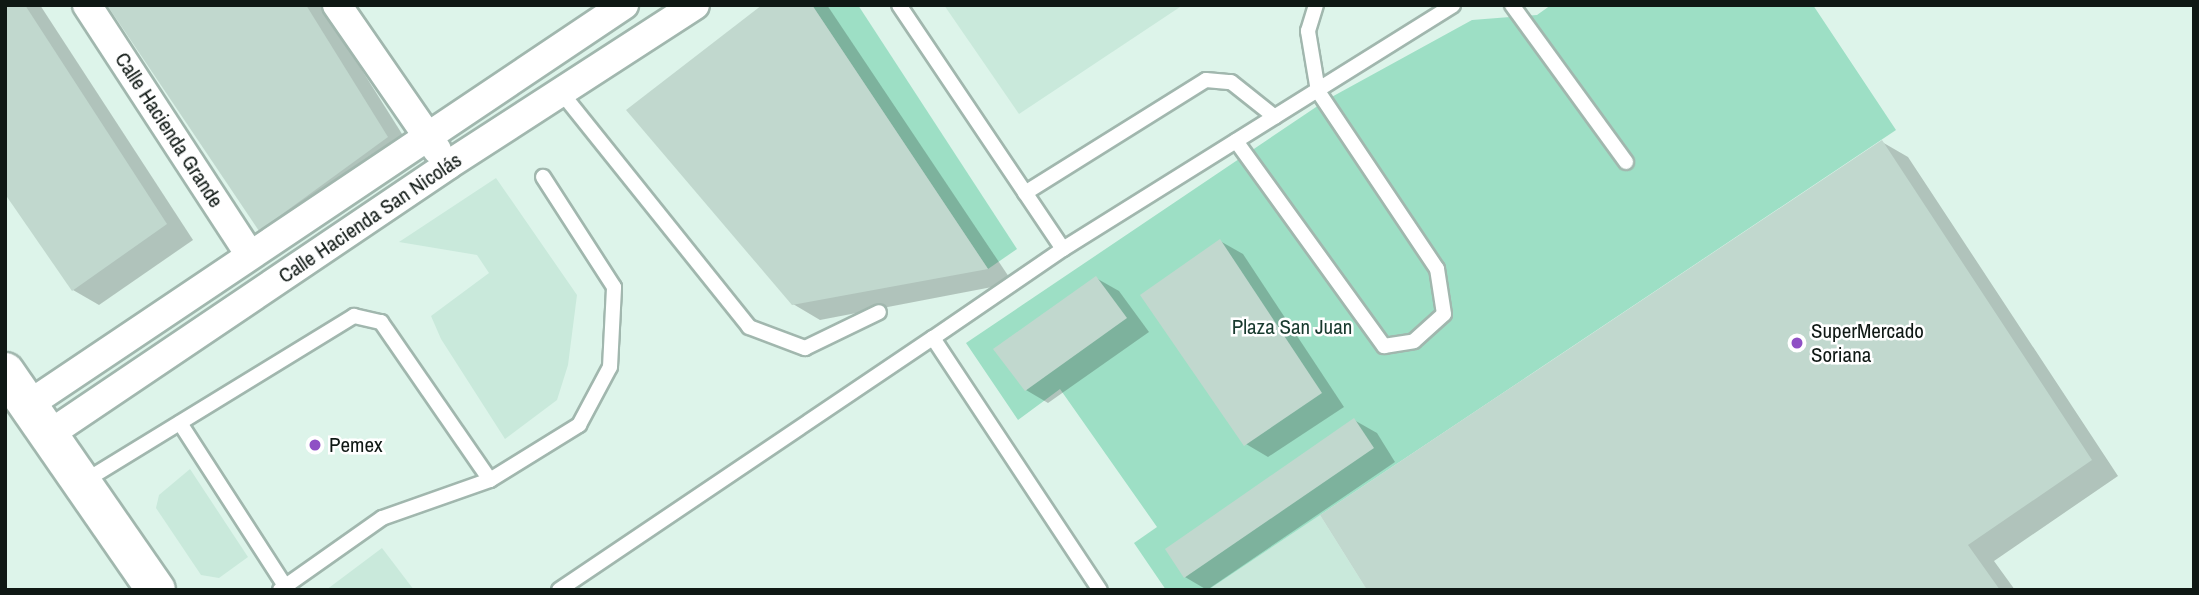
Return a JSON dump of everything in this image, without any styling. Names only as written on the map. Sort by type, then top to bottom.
[{"type":"street","name":"Calle Hacienda Grande","points":[[87,5],[250,255]]},
{"type":"street","points":[[337,5],[448,165]]},
{"type":"street","name":"Calle Hacienda San Nicolás","points":[[38,420],[250,255],[624,5]]},
{"type":"street","name":"Calle Hacienda San Nicolás","points":[[38,420],[448,165],[695,5]]},
{"type":"street","points":[[5,372],[156,590]]},
{"type":"lane","points":[[899,5],[1063,250]]},
{"type":"lane","points":[[1236,141],[1384,346],[1414,341],[1444,314],[1437,269],[1318,91],[1308,31],[1316,5]]},
{"type":"lane","points":[[559,590],[1063,250],[1453,5]]},
{"type":"lane","points":[[1512,5],[1626,162]]},
{"type":"lane","points":[[1025,193],[1206,80],[1231,82],[1275,117]]},
{"type":"lane","points":[[561,92],[749,327],[805,348],[879,312]]},
{"type":"lane","points":[[180,423],[283,588],[382,518],[489,480],[579,425],[610,367],[614,287],[543,177]]},
{"type":"lane","points":[[82,483],[354,316],[381,322],[489,480]]},
{"type":"lane","points":[[933,338],[1100,590]]},
{"type":"shaded area","points":[[944,5],[1183,5],[1019,114]]},
{"type":"shaded area","points":[[496,178],[577,295],[568,365],[557,400],[505,439],[441,339],[431,316],[489,273],[477,255],[399,242]]},
{"type":"shaded area","points":[[190,469],[248,557],[219,578],[201,575],[156,508],[159,495]]},
{"type":"shaded area","points":[[1320,515],[1367,590],[1208,590]]},
{"type":"shaded area","points":[[382,548],[414,590],[326,590]]},
{"type":"green space","points":[[812,5],[858,5],[1017,249],[988,269]]},
{"type":"green space","name":"Plaza San Juan","points":[[1551,5],[1813,5],[1896,130],[1208,590],[1166,590],[1134,543],[1157,527],[1060,389],[1018,420],[966,343],[1328,99],[1472,20],[1537,15]]},
{"type":"building","points":[[5,5],[25,5],[167,224],[72,291],[5,194]]},
{"type":"building","points":[[107,5],[306,5],[388,137],[259,231]]},
{"type":"building","points":[[762,5],[812,5],[988,269],[792,305],[626,110]]},
{"type":"building","name":"SuperMercado Soriana","points":[[1882,140],[2092,460],[1968,545],[2000,590],[1367,590],[1320,515]]},
{"type":"building","points":[[1220,239],[1322,393],[1244,446],[1140,295]]},
{"type":"building","points":[[1096,276],[1127,318],[1025,391],[993,349]]},
{"type":"building","points":[[1354,418],[1374,448],[1184,578],[1165,549]]},
{"type":"place","name":"SuperMercado Soriana","points":[[1797,343]]},
{"type":"place","name":"Pemex","points":[[315,445]]}]
